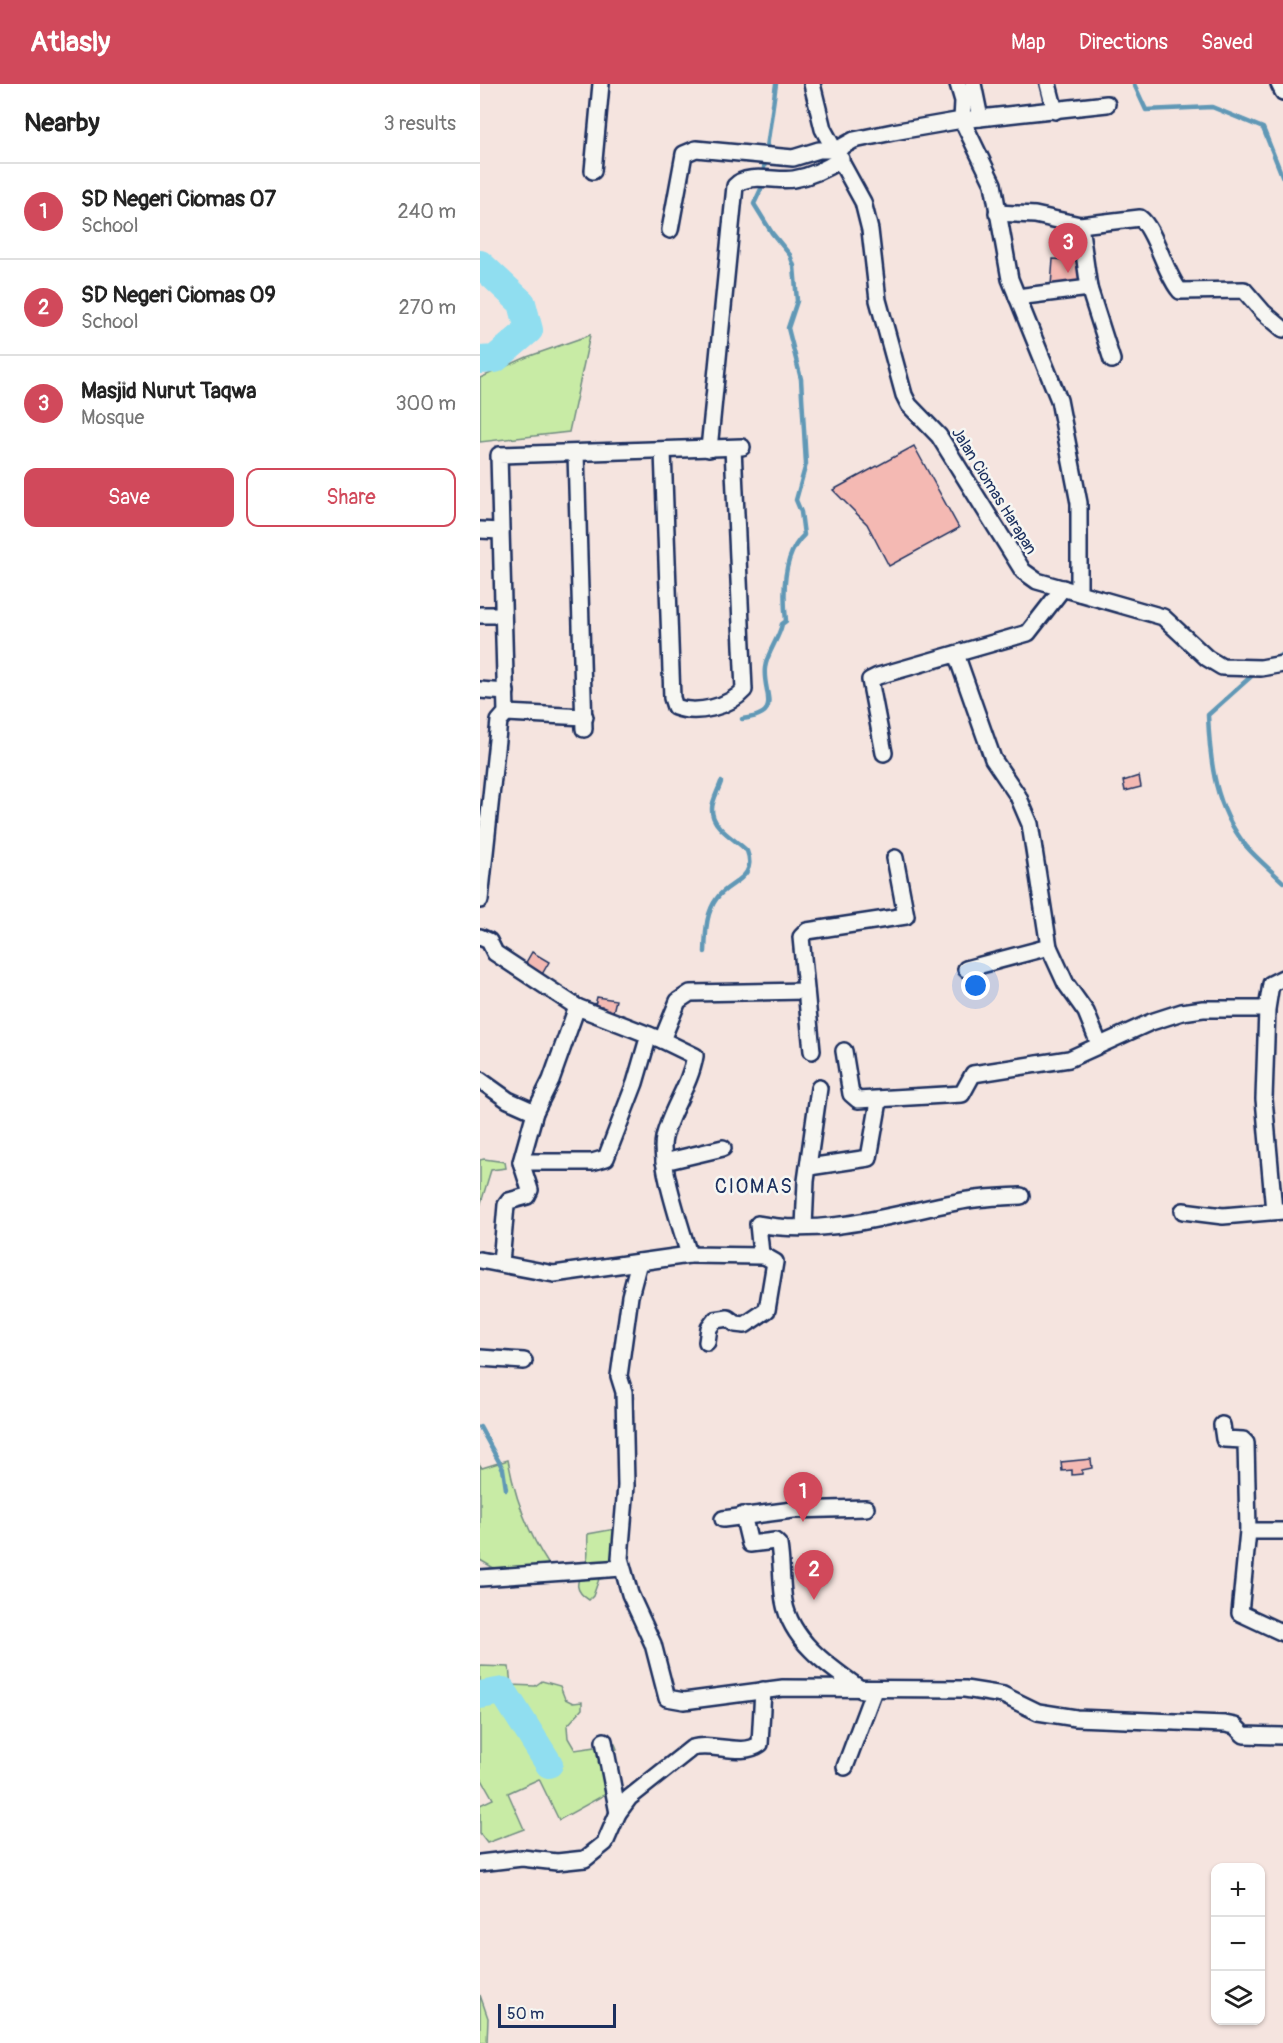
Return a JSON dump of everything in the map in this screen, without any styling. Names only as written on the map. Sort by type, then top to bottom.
[{"type":"street","points":[[593,171],[601,84]]},
{"type":"street","name":"Jalan Ciomas Harapan","points":[[812,84],[819,118],[863,202],[870,230],[878,300],[904,395],[909,405],[939,436],[1023,571],[1031,578],[1163,617],[1207,658],[1222,667],[1261,668],[1283,664]]},
{"type":"street","points":[[958,84],[963,101],[962,120],[991,176],[1010,279],[1059,400],[1079,503],[1079,593]]},
{"type":"street","points":[[973,84],[980,118]]},
{"type":"street","points":[[1048,84],[1055,111]]},
{"type":"street","points":[[1279,84],[1283,92]]},
{"type":"street","points":[[709,449],[735,186],[739,181],[792,179],[822,171],[854,140],[962,120],[1107,104]]},
{"type":"street","points":[[670,230],[684,154],[706,148],[793,158],[819,150],[839,155]]},
{"type":"street","points":[[997,213],[1035,215],[1080,225],[1140,218],[1147,225],[1163,264],[1180,291],[1244,290],[1263,312],[1283,329]]},
{"type":"street","points":[[1080,225],[1089,288],[1112,360]]},
{"type":"street","points":[[1017,297],[1089,288]]},
{"type":"street","points":[[480,900],[499,721],[506,713],[499,455],[576,453],[663,450],[737,448],[744,690],[735,700],[686,711],[675,707],[672,698],[663,450]]},
{"type":"street","points":[[506,713],[585,723],[576,453]]},
{"type":"street","points":[[480,530],[501,531]]},
{"type":"street","points":[[884,753],[870,680],[1028,633],[1063,588]]},
{"type":"street","points":[[480,615],[504,615]]},
{"type":"street","points":[[956,654],[993,759],[1018,796],[1030,824],[1049,947],[1066,984],[1090,1020],[1099,1044]]},
{"type":"street","points":[[480,690],[506,692]]},
{"type":"street","points":[[812,1051],[800,941],[803,933],[906,916],[895,858]]},
{"type":"street","points":[[480,938],[489,941],[495,953],[577,1007],[656,1037],[695,1056],[688,1082],[663,1141],[664,1162],[689,1255]]},
{"type":"street","points":[[966,969],[1049,947]]},
{"type":"street","points":[[1183,1211],[1223,1215],[1278,1211],[1264,1099],[1267,1010],[1271,984],[1283,978]]},
{"type":"street","points":[[521,1162],[592,1162],[606,1158],[635,1083],[656,1037],[678,1001],[690,993],[806,991]]},
{"type":"street","points":[[501,1263],[506,1205],[509,1201],[527,1196],[530,1190],[521,1162],[535,1112],[551,1080],[577,1007]]},
{"type":"street","points":[[844,1051],[854,1098],[879,1101],[962,1094],[973,1074],[1061,1061],[1182,1012],[1203,1009],[1267,1010]]},
{"type":"street","points":[[480,1080],[508,1100],[535,1112]]},
{"type":"street","points":[[804,1227],[819,1088]]},
{"type":"street","points":[[809,1167],[868,1158],[879,1101]]},
{"type":"street","points":[[664,1162],[723,1148]]},
{"type":"street","points":[[762,1256],[758,1224],[804,1227],[897,1215],[959,1201],[1021,1196]]},
{"type":"street","points":[[480,1260],[554,1274],[689,1255],[762,1256],[776,1263],[767,1310],[745,1325],[736,1324],[728,1317],[716,1320],[709,1328],[707,1342]]},
{"type":"street","points":[[639,1262],[630,1296],[620,1376],[624,1392],[626,1486],[620,1558],[630,1594],[652,1644],[667,1698],[684,1701],[763,1690],[932,1688],[989,1691],[1003,1695],[1029,1709],[1049,1714],[1225,1724],[1234,1726],[1245,1735],[1283,1736]]},
{"type":"street","points":[[480,1358],[524,1361]]},
{"type":"street","points":[[1221,1425],[1224,1439],[1243,1440],[1246,1443],[1248,1531],[1240,1612],[1283,1633]]},
{"type":"street","points":[[723,1519],[743,1515],[866,1508]]},
{"type":"street","points":[[743,1515],[750,1544],[775,1541],[779,1545],[786,1611],[799,1636],[824,1661],[868,1690]]},
{"type":"street","points":[[1248,1531],[1283,1531]]},
{"type":"street","points":[[480,1578],[622,1568]]},
{"type":"street","points":[[480,1863],[522,1858],[557,1862],[585,1859],[605,1843],[618,1813],[643,1785],[692,1748],[701,1746],[739,1749],[760,1744],[763,1690]]},
{"type":"street","points":[[844,1767],[868,1690]]},
{"type":"street","points":[[604,1741],[618,1813]]},
{"type":"green space","points":[[590,335],[569,432],[480,442],[480,378],[527,357]]},
{"type":"green space","points":[[480,1160],[505,1162],[506,1168],[491,1170],[480,1206]]},
{"type":"green space","points":[[508,1460],[523,1515],[549,1565],[545,1578],[504,1574],[480,1560],[480,1465],[482,1468]]},
{"type":"green space","points":[[626,1527],[630,1557],[626,1575],[599,1579],[593,1596],[589,1600],[582,1595],[578,1585],[587,1559],[588,1534]]},
{"type":"green space","points":[[480,1666],[509,1667],[511,1685],[535,1686],[542,1681],[560,1686],[565,1699],[573,1703],[582,1702],[582,1709],[567,1726],[568,1738],[575,1750],[615,1744],[617,1749],[598,1762],[613,1790],[559,1820],[539,1779],[508,1793],[524,1829],[487,1843],[480,1834],[480,1805],[493,1799],[480,1776]]},
{"type":"green space","points":[[480,1995],[488,2018],[487,2043],[480,2043]]},
{"type":"building","points":[[1053,259],[1084,261],[1082,288],[1051,286]]},
{"type":"building","points":[[914,446],[959,528],[889,566],[867,524],[833,490]]},
{"type":"building","points":[[1139,776],[1141,787],[1125,791],[1123,781]]},
{"type":"building","points":[[532,952],[549,962],[541,976],[524,966]]},
{"type":"building","points":[[597,997],[616,1000],[613,1012],[601,1010],[602,1006],[595,1005]]},
{"type":"building","points":[[1091,1459],[1092,1468],[1082,1470],[1082,1474],[1072,1475],[1072,1470],[1062,1471],[1061,1462]]},
{"type":"waterway","points":[[742,719],[763,713],[767,708],[766,662],[782,624],[786,621],[784,599],[788,564],[791,553],[804,535],[801,512],[796,500],[806,464],[801,379],[788,328],[797,301],[794,266],[790,255],[772,233],[754,204],[761,189],[776,84]]},
{"type":"waterway","points":[[1134,84],[1146,110],[1212,107],[1263,128],[1283,178]]},
{"type":"waterway","points":[[480,264],[522,303],[529,330],[495,359],[480,360]]},
{"type":"waterway","points":[[1272,660],[1283,654]]},
{"type":"waterway","points":[[1256,672],[1208,715],[1210,751],[1216,784],[1227,816],[1250,851],[1283,882]]},
{"type":"waterway","points":[[705,952],[707,924],[713,904],[722,893],[745,874],[749,860],[747,851],[720,828],[713,816],[713,803],[721,782]]},
{"type":"waterway","points":[[480,1427],[503,1469],[506,1489]]},
{"type":"waterway","points":[[480,1695],[503,1691],[549,1764]]},
{"type":"place","name":"Masjid Nurut Taqwa","points":[[1068,273]]},
{"type":"place","name":"SD Negeri Ciomas 07","points":[[803,1522]]},
{"type":"place","name":"SD Negeri Ciomas 09","points":[[814,1600]]},
{"type":"district","name":"CIOMAS","points":[[754,1186]]}]
